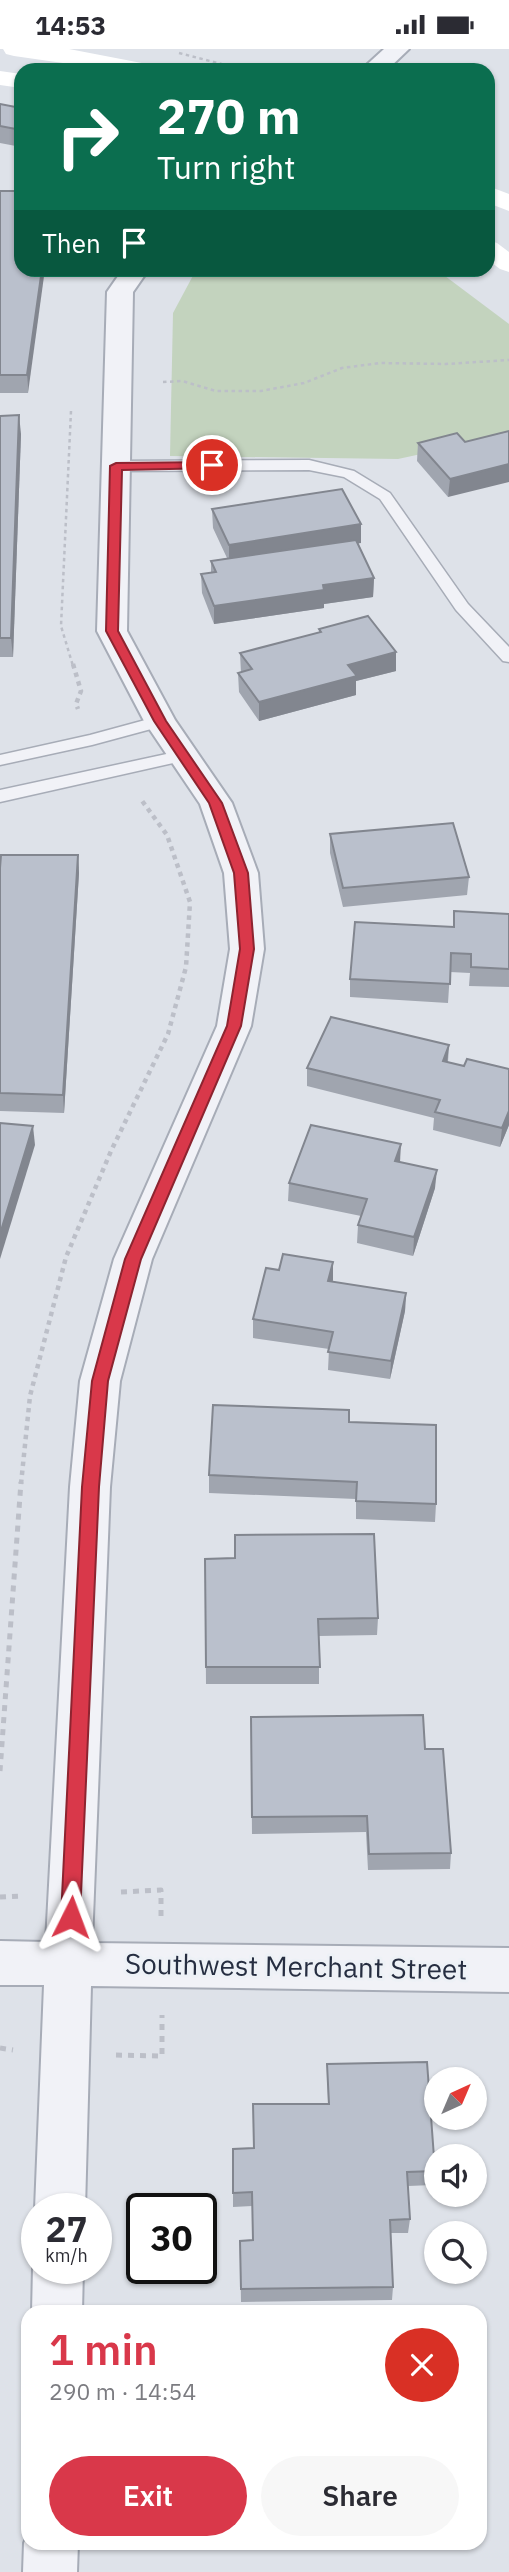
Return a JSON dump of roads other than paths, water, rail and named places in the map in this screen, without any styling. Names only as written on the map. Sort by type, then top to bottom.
[{"type":"main road","points":[[14,49],[112,63]]},
{"type":"main road","points":[[495,253],[509,264]]},
{"type":"street","points":[[381,63],[398,49]]},
{"type":"street","points":[[61,2193],[68,1962],[90,1487],[100,1381],[133,1259],[234,1026],[247,949],[241,873],[216,803],[160,721],[112,631],[120,292],[131,277]]},
{"type":"street","name":"Southwest Merchant Street","points":[[0,1963],[509,1970]]},
{"type":"street","points":[[57,2305],[58,2284]]},
{"type":"street","points":[[50,2572],[51,2550]]},
{"type":"lane","points":[[116,466],[309,465],[349,474],[385,496],[462,607],[509,657]]},
{"type":"lane","points":[[0,760],[92,740],[160,721]]},
{"type":"lane","points":[[0,796],[185,755]]}]
